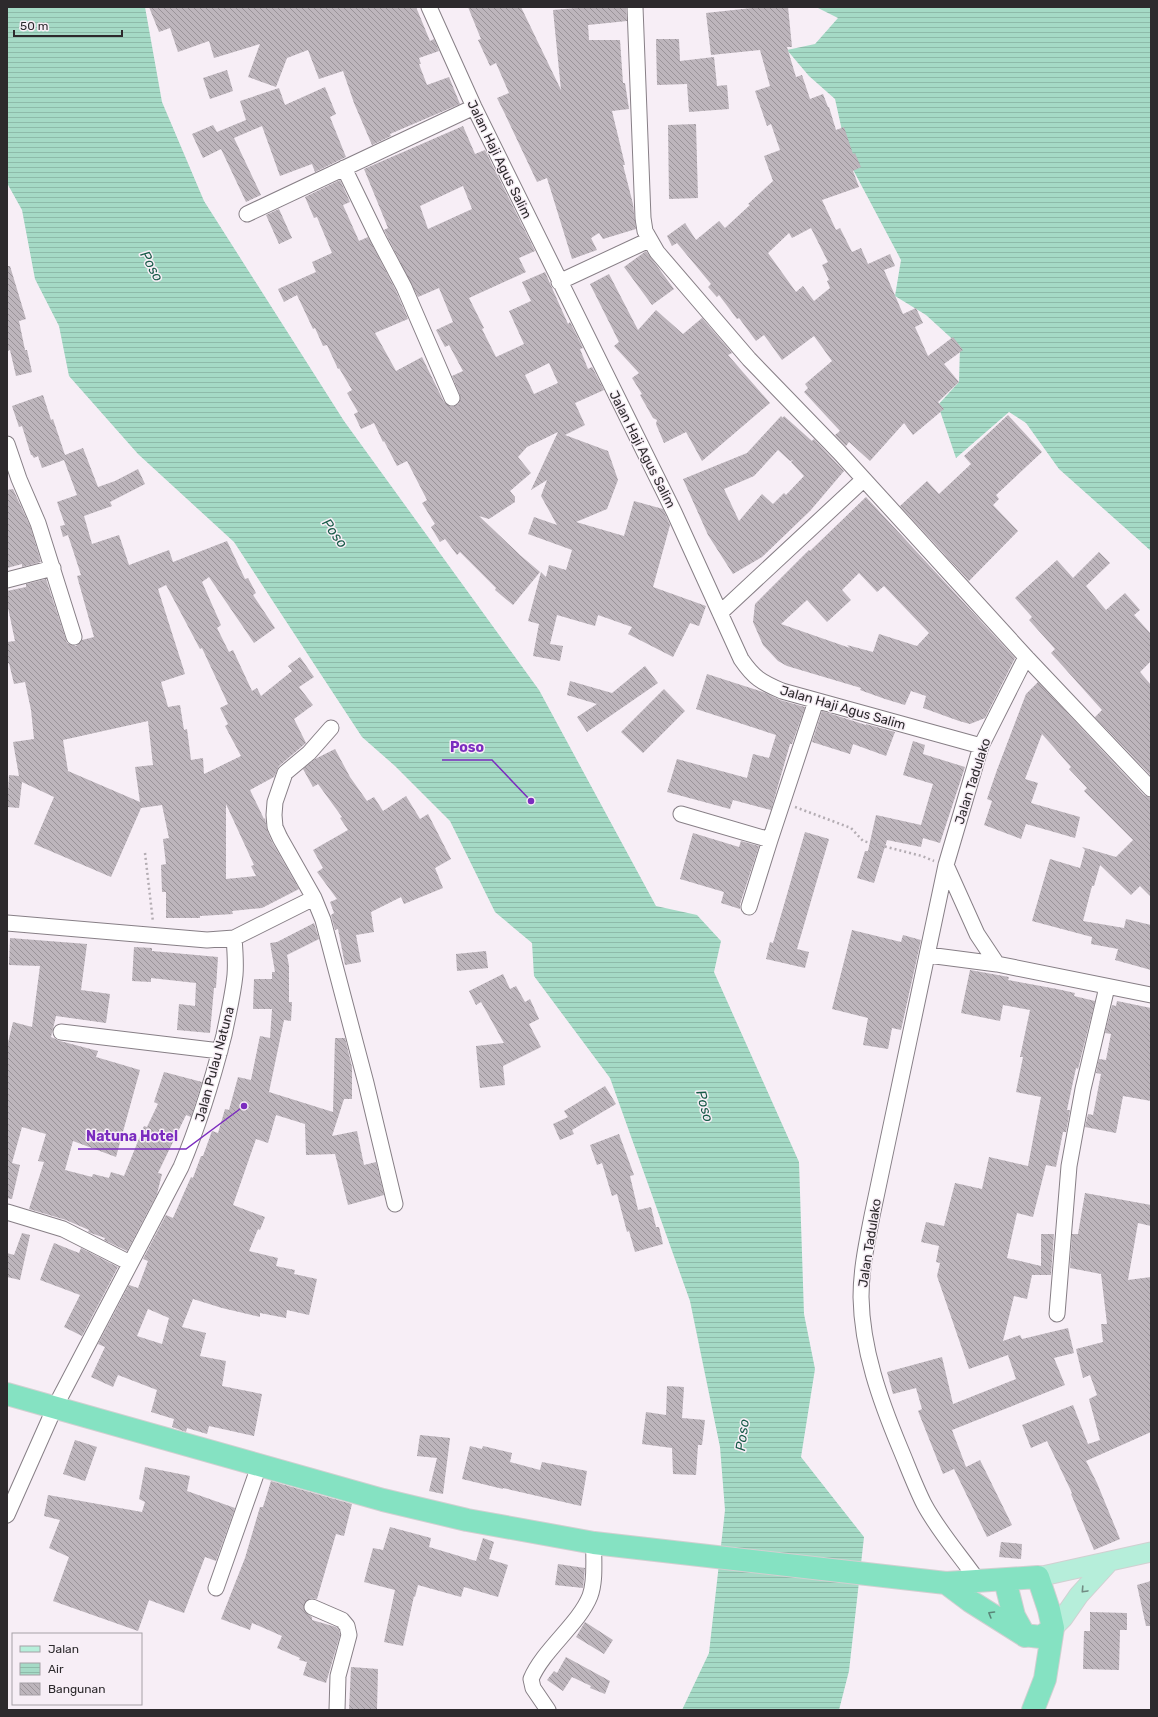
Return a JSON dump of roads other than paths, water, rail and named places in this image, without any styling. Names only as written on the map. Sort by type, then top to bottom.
[{"type":"highway","points":[[7,1394],[383,1500],[460,1518],[602,1544],[946,1584],[1038,1577],[1050,1610],[1053,1628],[1045,1679],[1033,1710]]},
{"type":"highway","points":[[1004,1580],[1014,1616],[1024,1635],[1048,1664]]},
{"type":"highway","points":[[946,1584],[1024,1635],[1041,1637],[1053,1628]]},
{"type":"main road","points":[[1038,1577],[1151,1552]]},
{"type":"main road","points":[[1053,1628],[1110,1561]]},
{"type":"street","name":"Jalan Haji Agus Salim","points":[[428,7],[474,107],[559,282],[674,512],[741,659],[751,673],[762,682],[782,691],[981,746]]},
{"type":"street","points":[[635,7],[643,218],[645,231],[649,240],[666,264],[749,359],[839,452],[1026,657],[1151,789]]},
{"type":"street","points":[[247,214],[474,107]]},
{"type":"street","points":[[344,168],[404,287],[452,398]]},
{"type":"street","points":[[559,282],[649,240]]},
{"type":"street","points":[[7,444],[23,490],[38,523],[74,637]]},
{"type":"street","points":[[720,613],[863,480]]},
{"type":"street","points":[[7,580],[53,568]]},
{"type":"street","name":"Jalan Tadulako","points":[[978,1581],[934,1520],[916,1486],[891,1425],[874,1378],[866,1346],[862,1320],[862,1280],[866,1250],[946,865],[981,746],[1026,657]]},
{"type":"street","points":[[750,907],[770,840],[816,701]]},
{"type":"street","points":[[331,728],[309,753],[285,772],[275,802],[275,827],[314,898],[323,920],[366,1083],[395,1204]]},
{"type":"street","points":[[681,814],[770,840]]},
{"type":"street","points":[[946,865],[978,934],[997,964]]},
{"type":"street","points":[[7,923],[207,940],[234,938],[314,898]]},
{"type":"street","name":"Jalan Pulau Natuna","points":[[7,1514],[55,1407],[181,1167],[198,1128],[220,1051],[228,1014],[235,975],[234,938]]},
{"type":"street","points":[[928,955],[997,964],[1151,995]]},
{"type":"street","points":[[1057,1314],[1069,1166],[1083,1089],[1107,987]]},
{"type":"street","points":[[61,1032],[220,1051]]},
{"type":"street","points":[[7,1212],[63,1229],[130,1263]]},
{"type":"street","points":[[216,1588],[259,1466]]},
{"type":"street","points":[[548,1710],[533,1688],[531,1679],[542,1662],[579,1614],[590,1595],[602,1544]]},
{"type":"street","points":[[312,1607],[342,1620],[345,1623],[349,1633],[338,1676],[337,1710]]},
{"type":"water","points":[[7,7],[145,7],[162,102],[204,201],[344,421],[539,690],[656,906],[697,915],[721,941],[714,972],[799,1162],[804,1314],[815,1369],[801,1457],[864,1537],[849,1671],[839,1710],[682,1710],[709,1653],[725,1510],[720,1447],[690,1301],[610,1078],[534,976],[532,943],[495,912],[450,821],[395,766],[362,737],[234,542],[138,454],[69,376],[59,326],[35,279],[22,210],[7,183]]},
{"type":"water","points":[[816,7],[1151,7],[1151,551],[1059,469],[1026,423],[1009,412],[956,458],[938,405],[959,382],[960,346],[926,315],[895,296],[901,260],[849,162],[835,99],[809,76],[787,50],[815,44],[838,18]]},
{"type":"place","name":"Poso","points":[[531,801]]},
{"type":"place","name":"Natuna Hotel","points":[[244,1106]]}]
